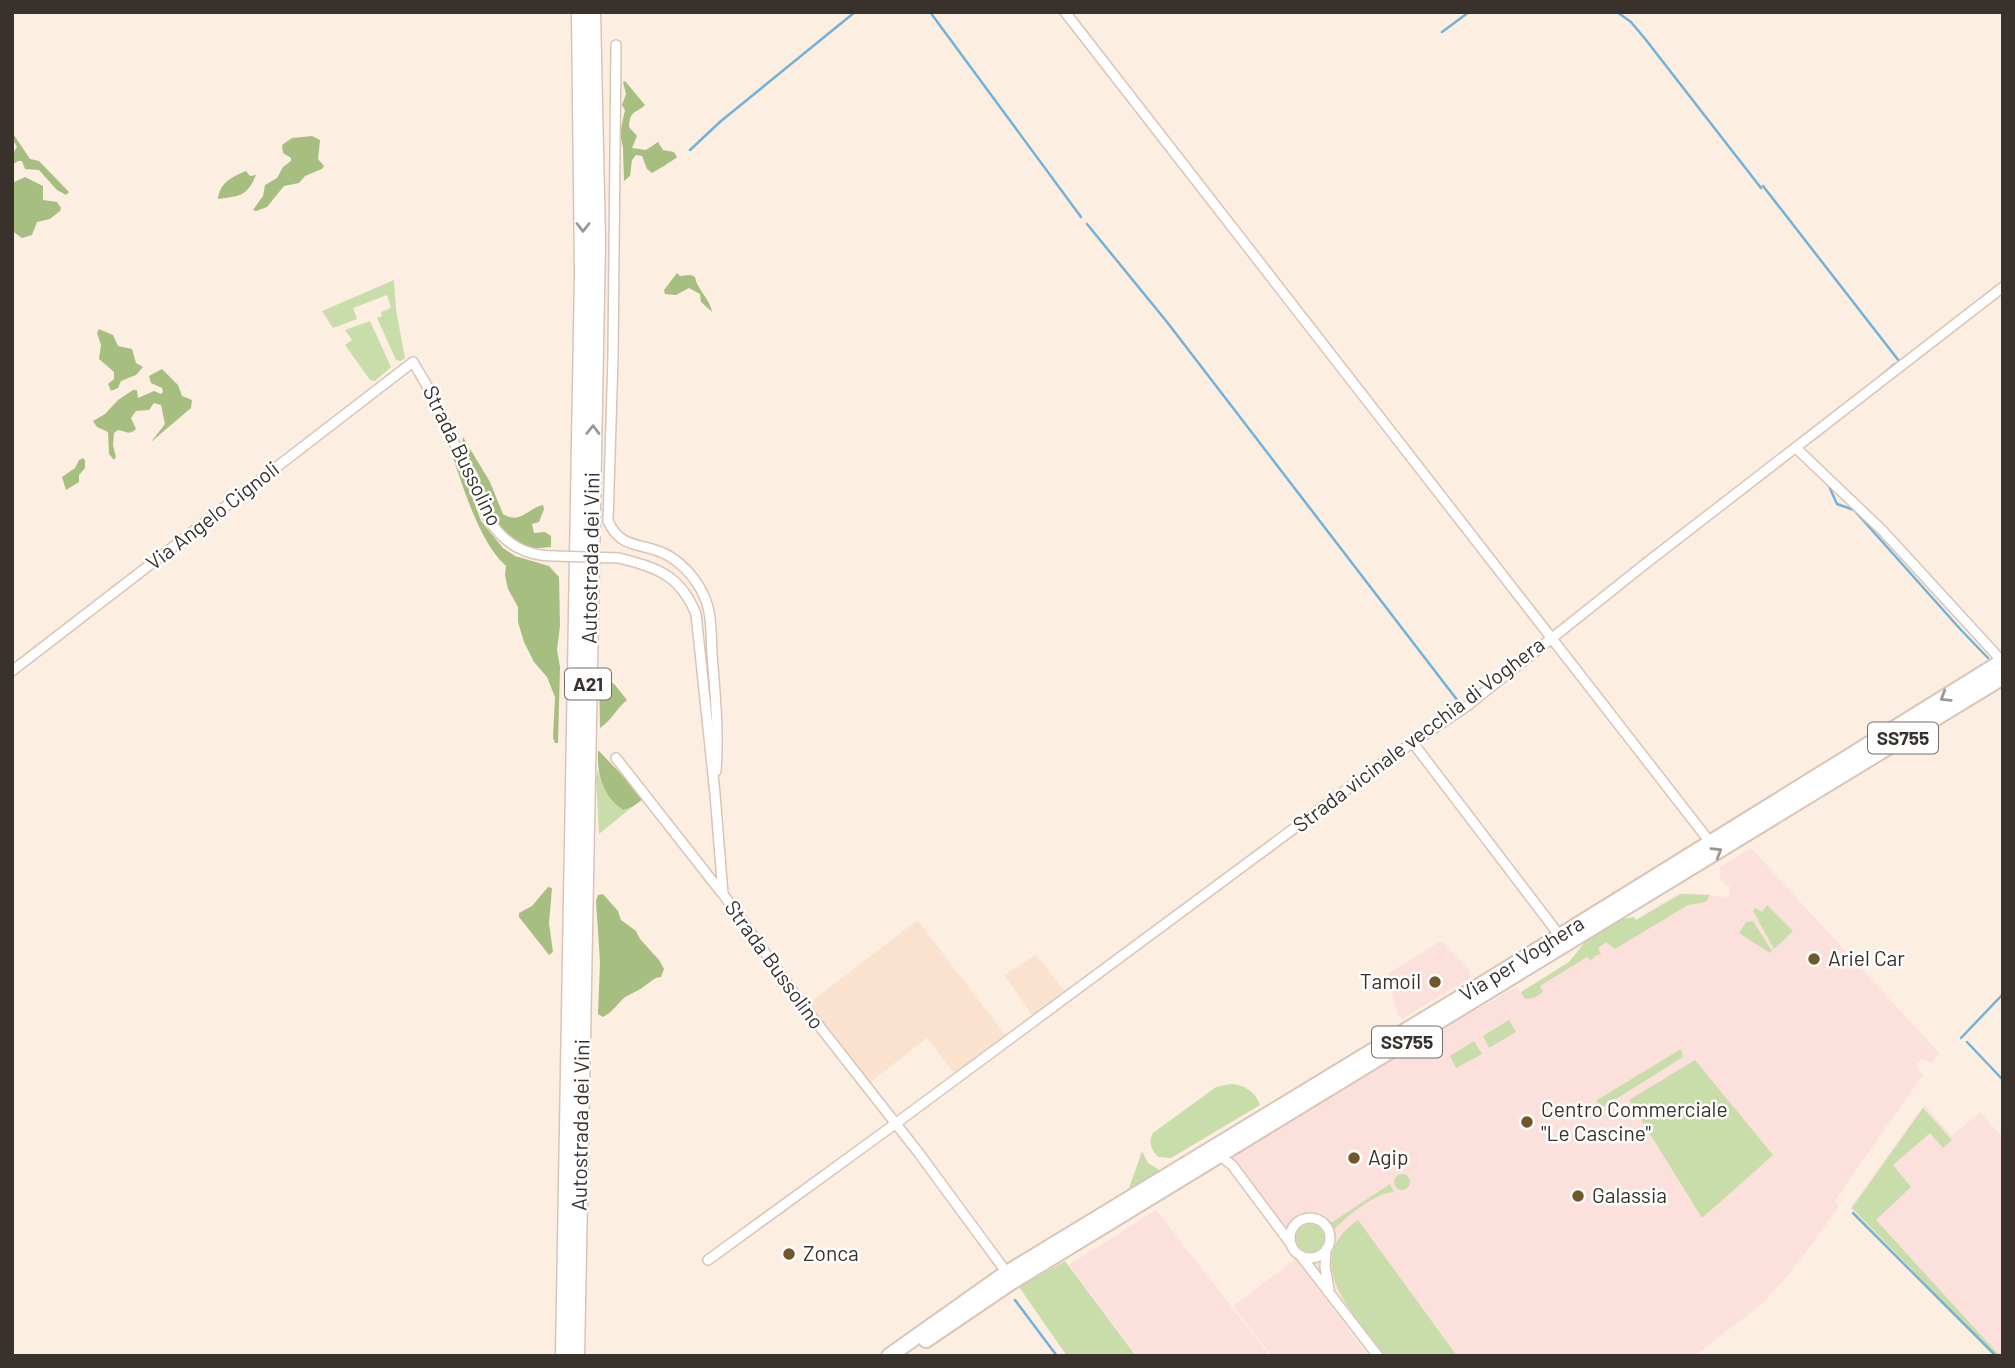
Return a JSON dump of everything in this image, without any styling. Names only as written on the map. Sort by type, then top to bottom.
[{"type":"highway","name":"Autostrada dei Vini","points":[[564,1356],[583,273],[580,12]]},
{"type":"highway","name":"Autostrada dei Vini","points":[[576,1356],[597,242],[592,12]]},
{"type":"main road","name":"Via per Voghera","points":[[1007,1277],[2002,661]]},
{"type":"main road","name":"Via per Voghera","points":[[1007,1277],[1220,1156],[2003,677]]},
{"type":"main road","points":[[889,1356],[1007,1277]]},
{"type":"main road","points":[[905,1356],[1007,1277]]},
{"type":"street","points":[[1065,12],[1710,842]]},
{"type":"street","points":[[616,45],[613,358],[608,521],[614,533],[624,542],[668,556],[682,566],[695,579],[706,598],[716,726],[715,794]]},
{"type":"street","name":"Strada vicinale vecchia di Voghera","points":[[708,1260],[1381,764],[1467,706],[2003,287]]},
{"type":"street","name":"Strada Bussolino","points":[[413,362],[433,396],[489,520],[498,534],[524,553],[538,556],[620,558],[659,570],[686,593],[696,614],[723,894],[1007,1277]]},
{"type":"street","name":"Via Angelo Cignoli","points":[[12,671],[413,362]]},
{"type":"street","points":[[1796,448],[1882,530],[2002,661]]},
{"type":"street","points":[[1413,743],[1560,936]]},
{"type":"street","points":[[616,758],[723,894]]},
{"type":"street","points":[[1220,1156],[1232,1165],[1378,1356]]},
{"type":"street","points":[[1292,1244],[1291,1232],[1297,1223],[1306,1219],[1320,1220],[1328,1230],[1330,1236],[1325,1267],[1331,1294]]},
{"type":"street","points":[[1300,1255],[1311,1258],[1326,1249]]},
{"type":"shaded area","name":"Centro Commerciale \"Le Cascine\"","points":[[1751,848],[1939,1053],[1932,1063],[1922,1059],[1915,1065],[1923,1075],[1835,1200],[1839,1207],[1792,1270],[1761,1305],[1694,1356],[1379,1356],[1225,1153],[1516,987],[1521,992],[1677,894],[1729,897],[1730,887],[1720,880],[1720,867]]},
{"type":"shaded area","points":[[916,921],[1005,1035],[955,1074],[927,1038],[868,1084],[807,1005]]},
{"type":"shaded area","points":[[1439,942],[1444,943],[1470,971],[1470,978],[1403,1018],[1398,1016],[1387,978],[1389,973]]},
{"type":"shaded area","points":[[1036,955],[1065,992],[1033,1016],[1004,975]]},
{"type":"shaded area","points":[[1924,1105],[1952,1136],[1980,1112],[2003,1138],[2003,1356],[1997,1354],[1850,1208]]},
{"type":"shaded area","points":[[1156,1210],[1270,1356],[1137,1356],[1069,1265]]},
{"type":"shaded area","points":[[1294,1260],[1368,1356],[1272,1356],[1233,1306]]},
{"type":"green space","points":[[625,81],[645,105],[631,117],[629,127],[637,136],[632,148],[646,150],[658,142],[663,150],[674,152],[677,157],[652,173],[647,169],[642,156],[636,155],[632,160],[630,176],[624,181],[620,133],[625,110],[622,105],[626,94]]},
{"type":"green space","points":[[12,132],[30,159],[39,161],[69,192],[66,195],[57,190],[39,170],[25,169],[22,161],[12,165],[12,155],[17,147]]},
{"type":"green space","points":[[312,136],[320,140],[318,159],[324,166],[322,169],[305,176],[299,183],[284,186],[267,207],[253,210],[263,196],[265,185],[277,178],[283,167],[291,161],[291,158],[283,153],[282,145],[292,138]]},
{"type":"green space","points":[[246,171],[250,176],[256,175],[246,191],[237,196],[218,199],[224,184]]},
{"type":"green space","points":[[25,177],[43,186],[43,200],[57,202],[61,208],[50,219],[37,222],[32,235],[22,238],[12,231],[12,183]]},
{"type":"green space","points":[[677,273],[680,276],[695,277],[712,312],[701,302],[700,294],[689,288],[676,295],[665,294],[664,290]]},
{"type":"green space","points":[[394,280],[396,310],[405,358],[401,361],[396,360],[377,318],[382,316],[381,312],[391,308],[387,295],[353,308],[357,319],[333,328],[322,311]]},
{"type":"green space","points":[[370,321],[391,367],[375,381],[370,380],[345,345],[352,340],[345,330]]},
{"type":"green space","points":[[99,329],[113,335],[118,346],[132,349],[136,363],[143,367],[136,375],[121,381],[118,388],[111,391],[108,384],[114,379],[114,372],[99,359]]},
{"type":"green space","points":[[162,369],[178,385],[182,396],[192,400],[191,408],[151,442],[165,424],[161,405],[154,403],[149,410],[136,411],[131,418],[136,429],[134,431],[129,433],[118,430],[114,433],[114,460],[109,454],[108,432],[97,427],[93,421],[133,390],[137,390],[138,398],[154,391],[161,394],[162,388],[151,383],[149,376]]},
{"type":"green space","points":[[463,437],[490,482],[503,514],[519,517],[543,505],[539,522],[532,524],[534,533],[545,532],[551,536],[551,547],[527,549],[498,526],[486,507],[478,474],[461,449]]},
{"type":"green space","points":[[451,452],[462,470],[481,521],[503,548],[515,556],[549,566],[559,577],[558,743],[555,743],[553,738],[555,697],[547,677],[534,662],[524,642],[518,622],[518,607],[508,589],[506,566],[496,556],[480,528]]},
{"type":"green space","points":[[83,458],[85,468],[79,475],[79,482],[66,490],[62,477]]},
{"type":"green space","points":[[601,673],[627,700],[600,728],[599,676]]},
{"type":"green space","points":[[598,750],[642,796],[642,800],[623,810],[610,798],[600,776]]},
{"type":"green space","points":[[598,770],[606,792],[614,802],[623,810],[632,807],[599,834],[596,778]]},
{"type":"green space","points":[[548,887],[552,888],[549,923],[553,952],[549,955],[519,917],[519,913],[532,906]]},
{"type":"green space","points":[[603,894],[618,911],[621,920],[636,931],[664,969],[661,977],[625,997],[603,1017],[598,1014],[600,962],[596,901],[598,895]]},
{"type":"green space","points":[[1681,894],[1710,895],[1706,902],[1688,905],[1615,949],[1606,942],[1598,948],[1601,954],[1591,961],[1587,957],[1540,986],[1543,992],[1534,998],[1525,999],[1521,992],[1569,962],[1588,938],[1616,920],[1634,917],[1636,920]]},
{"type":"green space","points":[[1767,905],[1793,931],[1774,949],[1753,911],[1755,908],[1762,912]]},
{"type":"green space","points":[[1753,921],[1772,951],[1770,953],[1739,933],[1746,922]]},
{"type":"green space","points":[[1509,1020],[1516,1032],[1489,1048],[1483,1036]]},
{"type":"green space","points":[[1474,1041],[1482,1054],[1456,1068],[1450,1056]]},
{"type":"green space","points":[[1681,1049],[1683,1057],[1592,1114],[1597,1100]]},
{"type":"green space","points":[[1695,1060],[1773,1155],[1702,1218],[1629,1100]]},
{"type":"green space","points":[[1230,1084],[1249,1090],[1260,1105],[1171,1158],[1158,1157],[1151,1145],[1153,1133],[1216,1087]]},
{"type":"green space","points":[[1923,1108],[1952,1140],[1943,1148],[1930,1133],[1893,1165],[1911,1187],[1876,1220],[2000,1356],[1996,1356],[1852,1208]]},
{"type":"green space","points":[[1142,1151],[1148,1163],[1161,1171],[1128,1191]]},
{"type":"green space","points":[[1399,1174],[1405,1174],[1410,1182],[1408,1188],[1399,1190],[1394,1185],[1394,1179]]},
{"type":"green space","points":[[1390,1184],[1394,1192],[1369,1201],[1332,1232],[1328,1225]]},
{"type":"green space","points":[[1358,1220],[1457,1356],[1386,1356],[1360,1324],[1338,1289],[1332,1271],[1332,1253],[1340,1236]]},
{"type":"green space","points":[[1310,1224],[1320,1228],[1324,1238],[1320,1248],[1310,1252],[1300,1248],[1296,1238],[1300,1228]]},
{"type":"green space","points":[[1065,1261],[1136,1356],[1067,1356],[1019,1287]]},
{"type":"waterway","points":[[690,150],[721,121],[855,12]]},
{"type":"waterway","points":[[930,12],[1081,217]]},
{"type":"waterway","points":[[1442,32],[1469,12]]},
{"type":"waterway","points":[[1617,12],[1631,22],[1646,40],[1761,188]]},
{"type":"waterway","points":[[1763,186],[1899,361]]},
{"type":"waterway","points":[[1087,224],[1167,322],[1461,705]]},
{"type":"waterway","points":[[1876,380],[1895,364]]},
{"type":"waterway","points":[[1828,484],[1837,504],[1854,510],[1988,658]]},
{"type":"waterway","points":[[1961,1038],[2003,994]]},
{"type":"waterway","points":[[1967,1042],[2003,1080]]},
{"type":"waterway","points":[[1853,1213],[1996,1356]]},
{"type":"waterway","points":[[1015,1300],[1057,1356]]},
{"type":"place","name":"Ariel Car","points":[[1814,959]]},
{"type":"place","name":"Tamoil","points":[[1435,982]]},
{"type":"place","name":"Centro Commerciale \"Le Cascine\"","points":[[1527,1122]]},
{"type":"place","name":"Agip","points":[[1354,1158]]},
{"type":"place","name":"Galassia","points":[[1578,1196]]},
{"type":"place","name":"Zonca","points":[[789,1254]]}]
